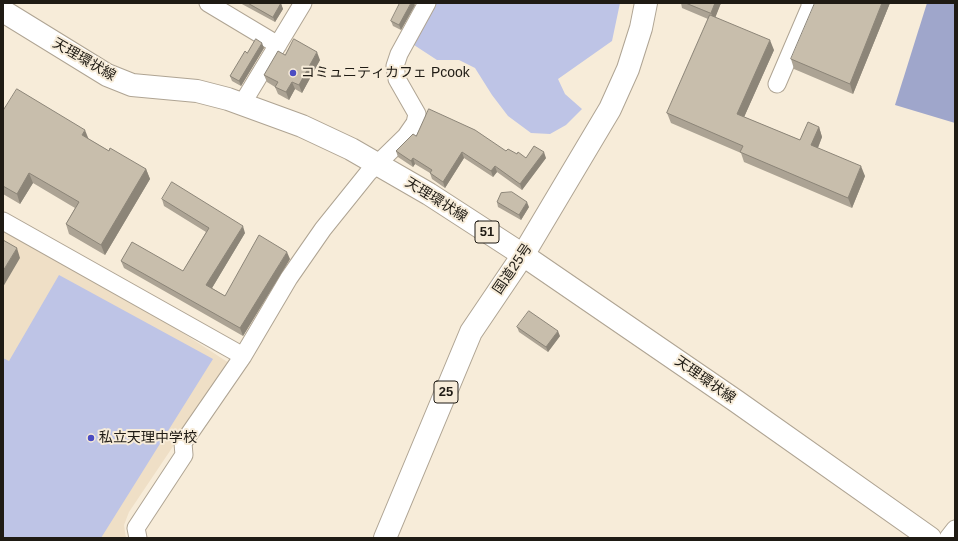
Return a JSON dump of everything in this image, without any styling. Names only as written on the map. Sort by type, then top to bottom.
[{"type":"main road","name":"国道25号","points":[[385,538],[466,344],[490,302],[523,255],[610,109],[628,69],[641,28],[646,3]]},
{"type":"main road","name":"天理環状線","points":[[3,11],[107,75],[132,85],[197,92],[242,104],[322,134],[429,194],[523,255],[736,401],[930,538]]},
{"type":"street","points":[[208,3],[278,45]]},
{"type":"street","points":[[242,104],[304,3]]},
{"type":"street","points":[[138,538],[136,528],[184,455],[183,443],[244,356],[289,278],[323,228],[368,173],[406,136],[415,124],[417,114],[397,79],[395,66],[399,54],[426,3]]},
{"type":"street","points":[[777,84],[810,3]]},
{"type":"street","points":[[3,221],[244,356]]},
{"type":"street","points":[[948,538],[955,529]]},
{"type":"shaded area","points":[[434,3],[620,3],[612,41],[558,79],[565,94],[582,109],[566,125],[550,134],[531,133],[508,116],[492,95],[475,68],[459,60],[437,60],[414,45]]},
{"type":"shaded area","points":[[927,3],[955,3],[955,123],[895,105]]},
{"type":"shaded area","name":"私立天理中学校","points":[[3,216],[229,363],[129,512],[124,525],[126,538],[3,538]]},
{"type":"shaded area","name":"私立天理中学校","points":[[59,275],[213,359],[101,538],[3,538],[3,358],[9,361]]},
{"type":"building","points":[[248,3],[281,3],[273,17]]},
{"type":"building","points":[[400,3],[411,3],[399,25],[391,21]]},
{"type":"building","points":[[686,3],[715,3],[711,13]]},
{"type":"building","points":[[815,3],[882,3],[850,84],[791,59]]},
{"type":"building","points":[[710,15],[770,40],[737,114],[800,140],[808,122],[819,127],[811,145],[861,166],[848,198],[740,152],[743,146],[667,113]]},
{"type":"building","points":[[256,39],[262,43],[239,81],[230,76],[245,51],[247,53]]},
{"type":"building","name":"コミュニティカフェ Pcook","points":[[294,39],[317,52],[299,85],[292,82],[286,92],[275,87],[278,82],[264,75],[278,51],[285,55]]},
{"type":"building","points":[[17,89],[85,130],[82,135],[109,151],[110,148],[146,169],[101,245],[66,224],[79,202],[29,173],[17,194],[3,186],[3,111]]},
{"type":"building","points":[[429,109],[475,130],[506,151],[508,149],[517,154],[518,152],[526,158],[534,146],[544,152],[520,184],[495,166],[491,171],[462,152],[443,182],[430,173],[432,170],[413,158],[411,161],[396,151],[413,134],[416,136]]},
{"type":"building","points":[[172,182],[243,226],[206,285],[225,296],[259,235],[287,252],[240,328],[121,261],[132,242],[183,271],[209,228],[162,199]]},
{"type":"building","points":[[512,192],[527,202],[519,215],[497,202],[501,193]]},
{"type":"building","points":[[3,240],[17,248],[3,271]]},
{"type":"building","points":[[529,311],[558,331],[546,347],[517,327]]},
{"type":"place","name":"コミュニティカフェ Pcook","points":[[293,73]]},
{"type":"place","name":"私立天理中学校","points":[[91,438]]}]
